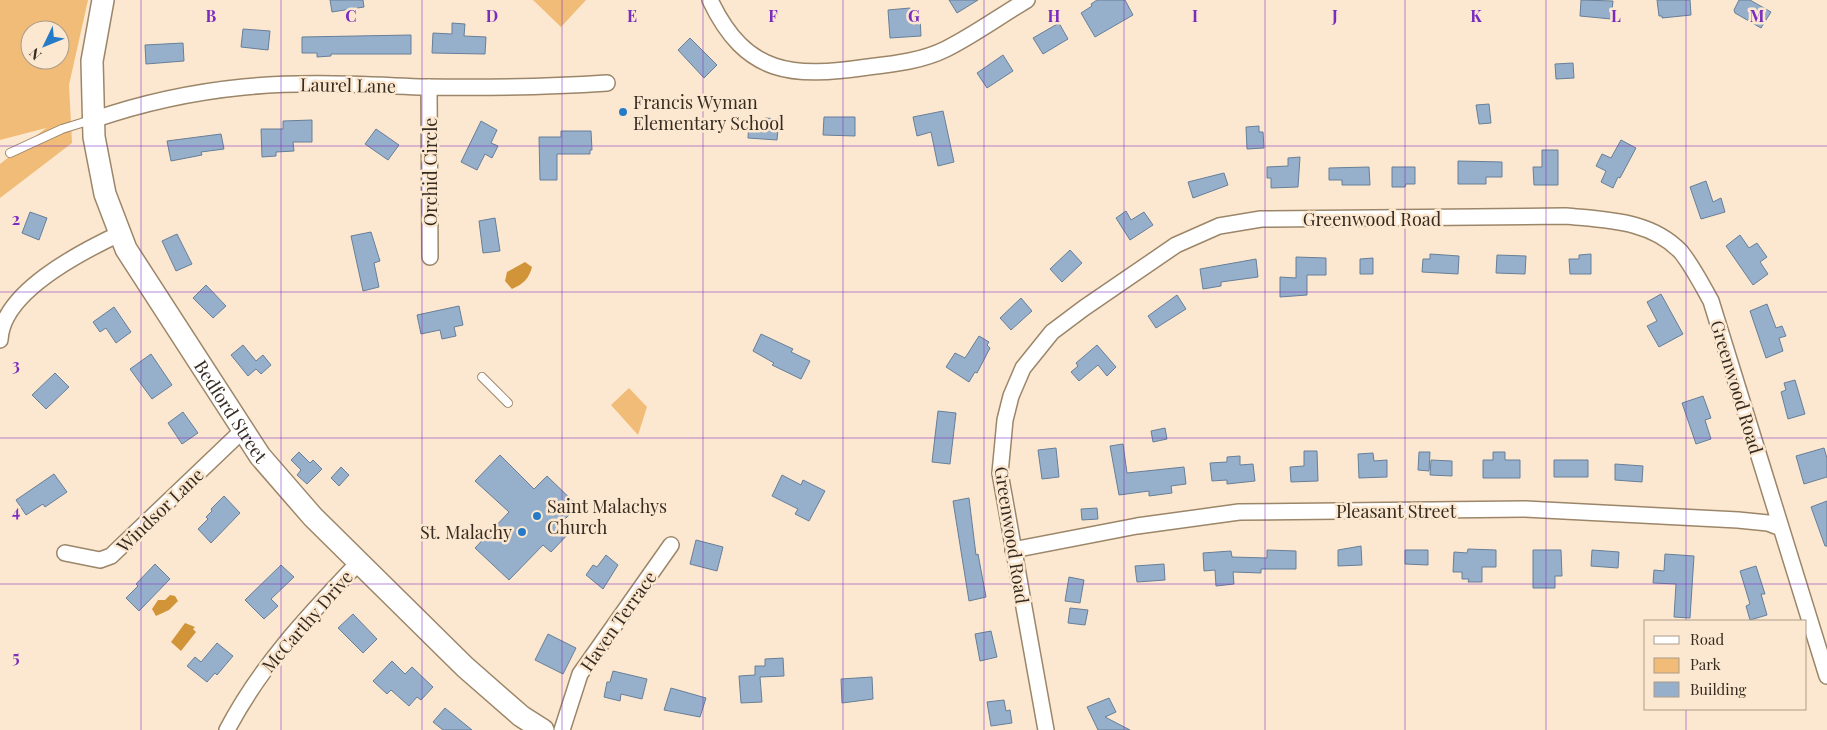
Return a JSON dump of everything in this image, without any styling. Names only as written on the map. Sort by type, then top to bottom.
[{"type":"main road","name":"Bedford Street","points":[[103,0],[92,61],[93,120],[100,175],[120,234],[162,306],[260,456],[307,510],[358,563],[465,667],[521,716],[543,730]]},
{"type":"street","points":[[710,0],[729,33],[746,49],[770,66],[795,73],[824,74],[928,57],[946,49],[1027,0]]},
{"type":"street","name":"Laurel Lane","points":[[93,120],[137,106],[245,86],[288,84],[429,87],[607,83]]},
{"type":"street","name":"Orchid Circle","points":[[429,87],[430,257]]},
{"type":"street","name":"Greenwood Road","points":[[1046,730],[1000,473],[1001,451],[1007,412],[1023,368],[1052,332],[1176,245],[1219,226],[1262,219],[1566,216],[1616,221],[1637,226],[1659,236],[1680,251],[1711,301],[1827,676]]},
{"type":"street","points":[[0,340],[0,330],[28,292],[75,257],[120,234]]},
{"type":"street","name":"Windsor Lane","points":[[65,553],[100,560],[111,556],[243,430]]},
{"type":"street","name":"Pleasant Street","points":[[1013,550],[1190,518],[1263,511],[1525,509],[1738,520],[1768,523],[1781,528]]},
{"type":"street","name":"Haven Terrace","points":[[562,730],[580,674],[672,545]]},
{"type":"street","name":"McCarthy Drive","points":[[226,730],[252,686],[304,618],[358,563]]},
{"type":"lane","points":[[10,152],[62,130],[93,120]]},
{"type":"lane","points":[[482,376],[508,403]]},
{"type":"green space","points":[[0,0],[88,0],[69,85],[72,143],[0,198],[0,164],[46,128],[0,140]]},
{"type":"green space","points":[[533,0],[586,0],[561,27]]},
{"type":"green space","points":[[629,388],[647,407],[638,435],[611,405]]},
{"type":"shaded area","points":[[525,262],[532,267],[529,275],[522,283],[512,289],[505,281],[507,272]]},
{"type":"shaded area","points":[[170,595],[175,596],[178,601],[169,610],[156,616],[152,609],[158,600],[165,600]]},
{"type":"shaded area","points":[[185,623],[195,627],[193,629],[196,632],[181,651],[171,642]]},
{"type":"building","points":[[330,0],[363,0],[364,7],[332,12]]},
{"type":"building","points":[[949,0],[978,0],[957,13]]},
{"type":"building","points":[[1097,0],[1125,0],[1133,15],[1095,37],[1081,13],[1092,6],[1091,4]]},
{"type":"building","points":[[1581,0],[1613,1],[1611,19],[1580,16]]},
{"type":"building","points":[[1657,0],[1690,0],[1691,15],[1662,18],[1662,16],[1659,16]]},
{"type":"building","points":[[1739,0],[1750,0],[1771,12],[1761,28],[1735,13],[1734,10]]},
{"type":"building","points":[[910,8],[911,18],[920,17],[921,36],[890,38],[888,10]]},
{"type":"building","points":[[452,23],[465,24],[464,36],[486,37],[485,54],[432,53],[433,33],[452,34]]},
{"type":"building","points":[[1059,23],[1068,39],[1043,54],[1033,38]]},
{"type":"building","points":[[243,29],[270,31],[268,50],[241,47]]},
{"type":"building","points":[[411,35],[411,54],[331,54],[331,56],[317,57],[317,53],[302,53],[302,37]]},
{"type":"building","points":[[690,38],[717,65],[704,78],[678,50]]},
{"type":"building","points":[[183,43],[184,61],[146,64],[145,45]]},
{"type":"building","points":[[1003,55],[1013,71],[987,88],[977,73]]},
{"type":"building","points":[[1573,63],[1574,78],[1556,79],[1555,64]]},
{"type":"building","points":[[1489,104],[1491,123],[1479,124],[1476,105]]},
{"type":"building","points":[[943,111],[954,162],[938,166],[931,132],[917,136],[913,117]]},
{"type":"building","points":[[824,117],[855,117],[855,136],[823,135]]},
{"type":"building","points":[[765,118],[779,119],[777,140],[748,138],[749,120],[765,121]]},
{"type":"building","points":[[312,120],[312,142],[293,142],[294,151],[276,152],[276,156],[262,157],[261,129],[283,129],[283,121]]},
{"type":"building","points":[[481,121],[497,130],[491,143],[498,146],[492,158],[485,154],[477,170],[461,162]]},
{"type":"building","points":[[1259,126],[1259,132],[1263,132],[1264,148],[1247,149],[1246,127]]},
{"type":"building","points":[[376,129],[399,145],[388,160],[365,144]]},
{"type":"building","points":[[561,131],[591,131],[592,150],[590,150],[590,154],[557,154],[557,180],[540,180],[539,137],[561,137]]},
{"type":"building","points":[[221,134],[224,149],[201,152],[202,155],[171,161],[167,141]]},
{"type":"building","points":[[1621,140],[1636,148],[1613,188],[1601,182],[1606,171],[1596,166],[1602,154],[1611,158]]},
{"type":"building","points":[[1542,150],[1558,150],[1558,185],[1534,185],[1533,167],[1542,167]]},
{"type":"building","points":[[1300,157],[1298,187],[1271,188],[1271,178],[1267,178],[1267,167],[1288,166],[1288,158]]},
{"type":"building","points":[[1458,161],[1502,162],[1502,177],[1486,177],[1486,184],[1458,184]]},
{"type":"building","points":[[1369,167],[1370,185],[1342,185],[1342,180],[1329,180],[1329,168]]},
{"type":"building","points":[[1392,167],[1415,167],[1415,184],[1406,184],[1405,187],[1392,187]]},
{"type":"building","points":[[1224,173],[1228,185],[1193,198],[1188,182]]},
{"type":"building","points":[[1706,181],[1713,202],[1721,198],[1725,212],[1701,219],[1690,187]]},
{"type":"building","points":[[1126,211],[1131,220],[1144,212],[1153,225],[1130,240],[1116,218]]},
{"type":"building","points":[[30,212],[47,218],[39,240],[22,233]]},
{"type":"building","points":[[495,218],[500,251],[483,253],[479,221]]},
{"type":"building","points":[[371,232],[380,261],[374,263],[379,287],[363,291],[351,236]]},
{"type":"building","points":[[177,234],[192,264],[176,271],[162,241]]},
{"type":"building","points":[[1740,235],[1749,248],[1757,243],[1767,257],[1760,262],[1768,274],[1753,285],[1726,246]]},
{"type":"building","points":[[1070,250],[1082,263],[1062,282],[1050,269]]},
{"type":"building","points":[[1430,254],[1459,256],[1458,274],[1422,272],[1423,259],[1430,259]]},
{"type":"building","points":[[1591,254],[1591,274],[1570,274],[1569,259],[1579,259],[1579,255]]},
{"type":"building","points":[[1497,255],[1526,256],[1525,274],[1496,273]]},
{"type":"building","points":[[1296,257],[1326,258],[1326,275],[1307,275],[1307,295],[1280,297],[1280,277],[1296,278]]},
{"type":"building","points":[[1373,258],[1373,274],[1360,274],[1360,259]]},
{"type":"building","points":[[1256,259],[1258,277],[1221,282],[1221,286],[1203,289],[1200,269]]},
{"type":"building","points":[[206,285],[226,306],[213,318],[193,298]]},
{"type":"building","points":[[1661,294],[1683,334],[1659,347],[1647,326],[1657,321],[1647,302]]},
{"type":"building","points":[[1177,295],[1186,309],[1156,328],[1148,316]]},
{"type":"building","points":[[1021,298],[1032,311],[1011,330],[1000,318]]},
{"type":"building","points":[[1767,304],[1776,328],[1782,326],[1786,336],[1779,338],[1783,351],[1766,358],[1750,311]]},
{"type":"building","points":[[459,306],[463,325],[454,327],[456,336],[442,339],[440,330],[421,334],[417,315]]},
{"type":"building","points":[[114,307],[131,332],[116,343],[106,328],[100,332],[93,322]]},
{"type":"building","points":[[761,334],[793,349],[791,352],[810,361],[801,379],[772,365],[774,363],[753,351]]},
{"type":"building","points":[[979,336],[989,342],[987,345],[990,348],[977,373],[975,372],[969,382],[946,367],[955,353],[965,358]]},
{"type":"building","points":[[243,345],[256,361],[263,355],[271,365],[261,374],[256,369],[248,376],[231,355]]},
{"type":"building","points":[[1097,345],[1116,367],[1107,376],[1098,365],[1079,381],[1071,372],[1078,366],[1076,363]]},
{"type":"building","points":[[151,354],[172,385],[152,399],[130,369]]},
{"type":"building","points":[[55,373],[69,387],[46,409],[32,395]]},
{"type":"building","points":[[1795,380],[1805,414],[1788,419],[1781,392],[1786,390],[1784,383]]},
{"type":"building","points":[[1703,396],[1711,418],[1705,420],[1711,439],[1696,444],[1682,403]]},
{"type":"building","points":[[938,411],[956,413],[950,464],[932,462]]},
{"type":"building","points":[[183,412],[198,433],[182,444],[168,423]]},
{"type":"building","points":[[1165,428],[1167,439],[1153,442],[1151,431]]},
{"type":"building","points":[[1123,444],[1127,473],[1184,467],[1186,484],[1171,486],[1172,493],[1149,496],[1149,491],[1119,495],[1110,446]]},
{"type":"building","points":[[1056,448],[1059,477],[1042,479],[1038,450]]},
{"type":"building","points":[[1824,448],[1827,458],[1827,477],[1804,484],[1796,456]]},
{"type":"building","points":[[1304,451],[1317,451],[1318,481],[1291,482],[1290,467],[1304,466]]},
{"type":"building","points":[[299,452],[310,463],[313,460],[322,469],[307,484],[297,475],[301,470],[291,460]]},
{"type":"building","points":[[1419,452],[1430,452],[1429,471],[1418,470]]},
{"type":"building","points":[[1493,452],[1505,452],[1505,460],[1520,460],[1520,478],[1483,478],[1483,460],[1493,460]]},
{"type":"building","points":[[1373,453],[1374,461],[1387,460],[1387,477],[1359,478],[1358,454]]},
{"type":"building","name":"Saint Malachys Church","points":[[500,455],[534,489],[547,476],[578,506],[564,520],[573,529],[551,552],[543,545],[509,580],[475,548],[509,512],[475,481]]},
{"type":"building","points":[[1240,456],[1240,465],[1253,464],[1255,481],[1227,484],[1227,480],[1212,481],[1210,463],[1227,462],[1227,457]]},
{"type":"building","points":[[1431,460],[1452,461],[1452,476],[1430,475]]},
{"type":"building","points":[[1554,460],[1588,460],[1588,477],[1554,477]]},
{"type":"building","points":[[1615,464],[1643,466],[1642,482],[1615,480]]},
{"type":"building","points":[[341,467],[349,475],[339,486],[331,478]]},
{"type":"building","points":[[54,474],[67,492],[45,507],[43,504],[26,515],[16,500]]},
{"type":"building","points":[[782,475],[801,485],[803,480],[825,491],[809,521],[795,514],[798,509],[772,496]]},
{"type":"building","points":[[224,496],[240,513],[211,543],[198,529],[208,519],[206,517],[212,511],[211,509]]},
{"type":"building","points":[[969,498],[976,555],[978,554],[986,597],[969,601],[953,501]]},
{"type":"building","points":[[1827,501],[1827,546],[1825,546],[1811,507]]},
{"type":"building","points":[[1097,508],[1098,519],[1082,520],[1081,509]]},
{"type":"building","points":[[696,540],[723,547],[717,571],[690,564]]},
{"type":"building","points":[[1361,546],[1362,565],[1338,566],[1338,550]]},
{"type":"building","points":[[1468,549],[1496,550],[1496,567],[1482,567],[1482,582],[1468,582],[1469,579],[1462,579],[1462,572],[1453,572],[1454,552],[1467,553]]},
{"type":"building","points":[[1267,550],[1296,551],[1296,569],[1261,569],[1261,573],[1233,572],[1234,584],[1216,586],[1215,570],[1204,571],[1203,553],[1231,551],[1232,557],[1267,558]]},
{"type":"building","points":[[1405,550],[1428,550],[1428,565],[1405,564]]},
{"type":"building","points":[[1533,550],[1561,550],[1562,576],[1555,576],[1555,588],[1533,588]]},
{"type":"building","points":[[1592,550],[1619,552],[1618,568],[1591,566]]},
{"type":"building","points":[[1665,554],[1694,556],[1690,618],[1674,617],[1676,584],[1653,583],[1654,570],[1664,571]]},
{"type":"building","points":[[606,555],[618,565],[603,589],[586,575],[593,565],[597,567]]},
{"type":"building","points":[[155,564],[170,579],[139,611],[126,598]]},
{"type":"building","points":[[1164,564],[1165,580],[1137,582],[1135,566]]},
{"type":"building","points":[[281,565],[294,577],[271,599],[278,606],[264,619],[245,600]]},
{"type":"building","points":[[1756,566],[1765,594],[1761,594],[1767,615],[1750,620],[1746,606],[1750,604],[1740,571]]},
{"type":"building","points":[[1069,577],[1084,580],[1080,603],[1065,601]]},
{"type":"building","points":[[1070,608],[1088,610],[1085,625],[1068,623]]},
{"type":"building","points":[[353,614],[377,639],[363,653],[338,628]]},
{"type":"building","points":[[991,631],[997,657],[980,661],[975,634]]},
{"type":"building","points":[[548,634],[576,648],[563,674],[535,660]]},
{"type":"building","points":[[217,643],[233,656],[217,675],[215,673],[207,682],[187,666],[195,657],[201,662]]},
{"type":"building","points":[[783,658],[784,676],[760,677],[762,702],[741,703],[739,676],[755,675],[755,666],[765,666],[765,659]]},
{"type":"building","points":[[392,661],[405,674],[412,667],[433,687],[421,700],[417,697],[409,706],[391,690],[387,694],[373,681]]},
{"type":"building","points":[[613,671],[647,679],[642,699],[621,694],[620,701],[604,697],[607,682],[610,682]]},
{"type":"building","points":[[872,677],[873,699],[842,703],[841,679]]},
{"type":"building","points":[[671,688],[706,698],[700,717],[664,710]]},
{"type":"building","points":[[1109,698],[1116,712],[1105,717],[1130,730],[1098,730],[1087,707]]},
{"type":"building","points":[[1004,700],[1006,711],[1010,710],[1012,723],[991,726],[987,702]]},
{"type":"building","points":[[445,708],[472,730],[443,730],[433,722]]},
{"type":"place","name":"Francis Wyman Elementary School","points":[[623,112]]},
{"type":"place","name":"Saint Malachys Church","points":[[537,516]]},
{"type":"place","name":"St. Malachy","points":[[522,532]]}]
